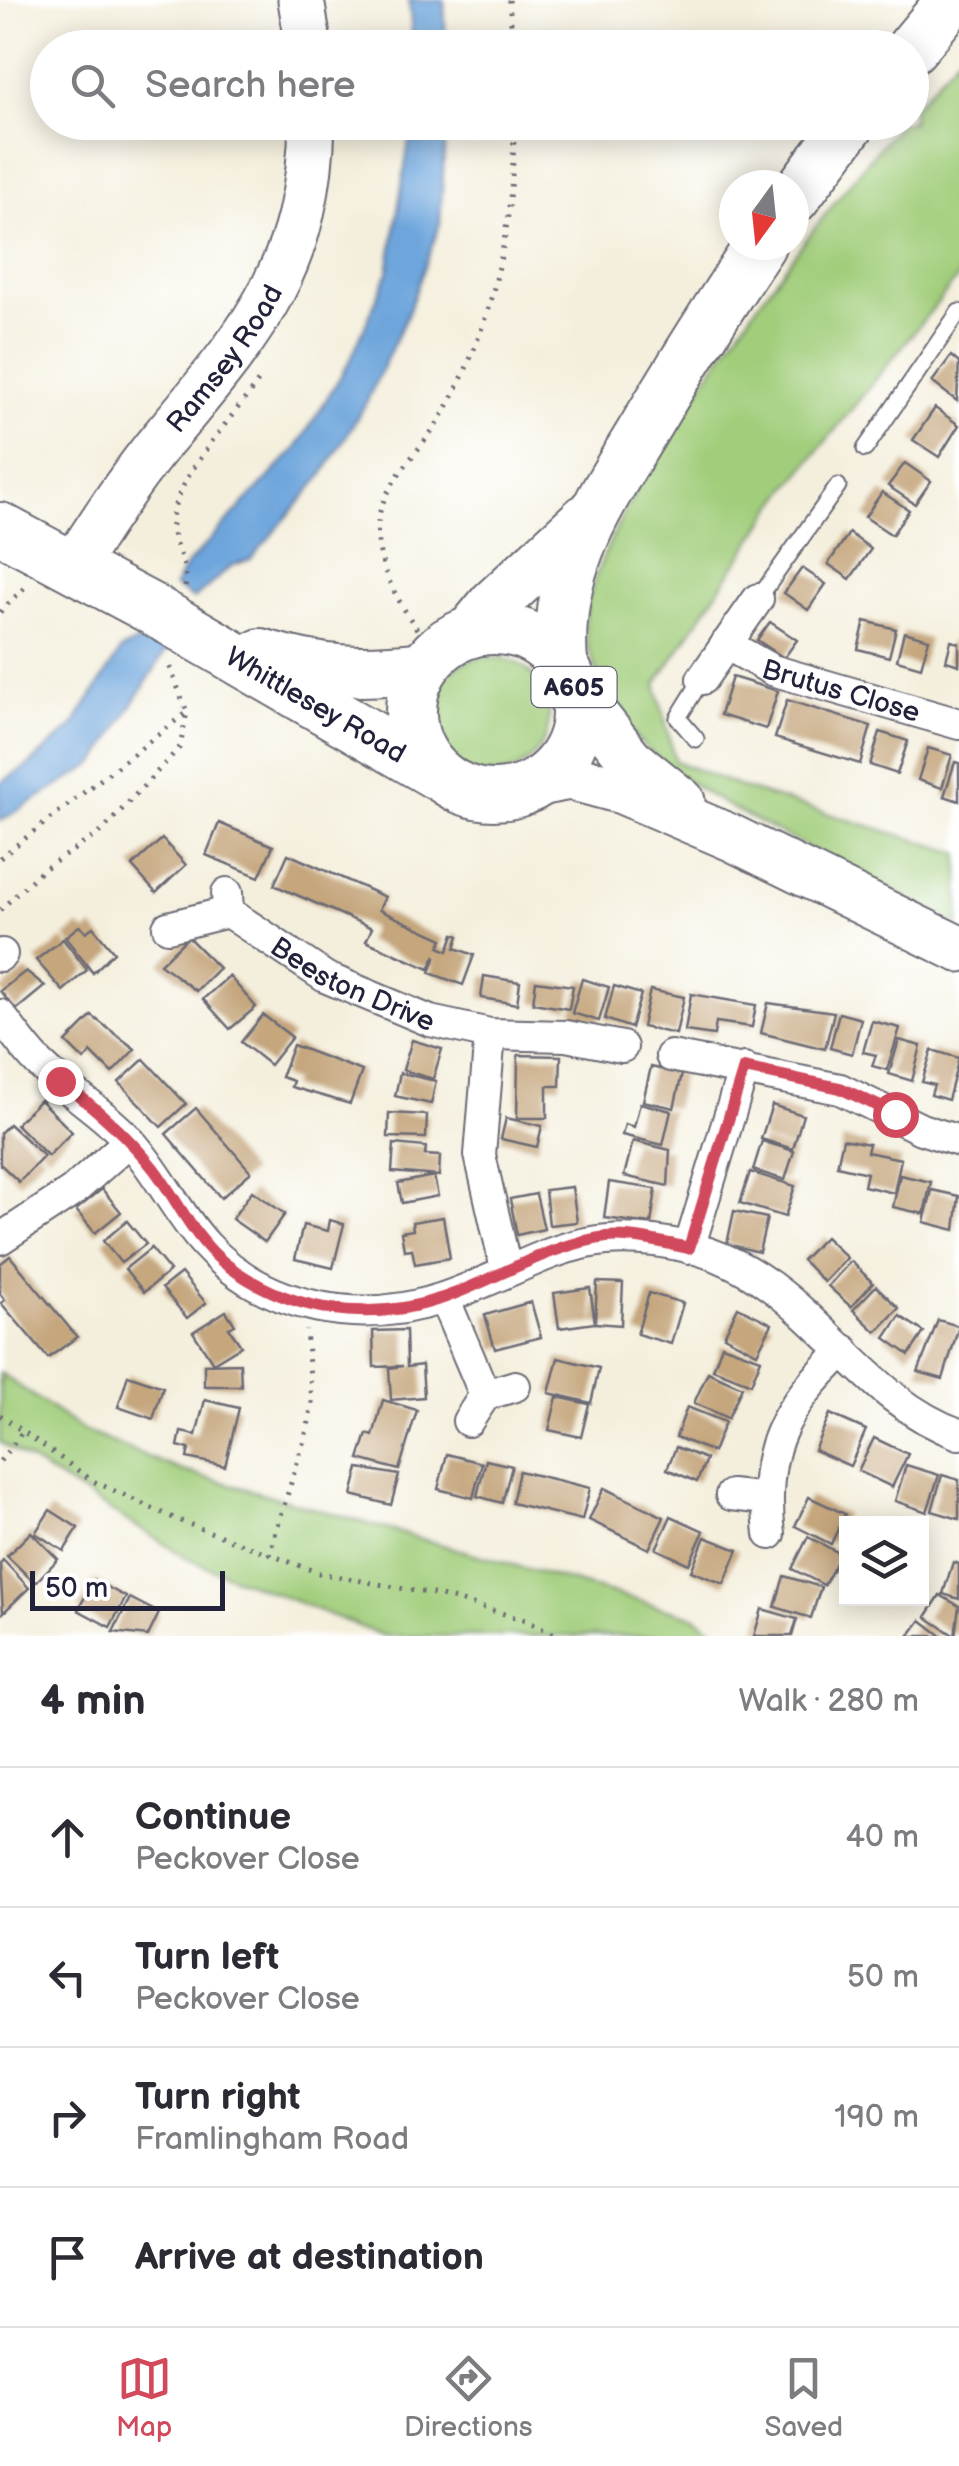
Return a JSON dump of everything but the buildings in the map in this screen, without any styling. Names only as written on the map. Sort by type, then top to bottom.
[{"type":"main road","points":[[301,0],[306,30]]},
{"type":"main road","points":[[927,30],[952,0]]},
{"type":"main road","name":"Ramsey Road","points":[[73,567],[108,511],[212,383],[268,303],[289,259],[305,202],[310,140]]},
{"type":"main road","points":[[809,178],[838,140]]},
{"type":"main road","name":"A605","points":[[590,516],[443,651],[414,689],[414,737],[425,759],[441,777],[464,790],[490,796],[515,793],[539,783],[569,751],[578,709],[559,620],[570,569],[590,516],[751,260]]},
{"type":"main road","name":"A605","points":[[0,528],[73,567]]},
{"type":"main road","name":"Whittlesey Road","points":[[73,567],[441,777]]},
{"type":"main road","name":"Whittlesey Road","points":[[172,622],[336,673],[367,674],[443,651]]},
{"type":"main road","name":"A605","points":[[443,651],[496,628],[522,633],[544,645],[568,675]]},
{"type":"main road","points":[[568,675],[630,759],[732,838]]},
{"type":"main road","points":[[539,783],[570,777],[598,782],[732,838],[959,948]]},
{"type":"main road","points":[[893,918],[959,972]]},
{"type":"street","points":[[702,679],[758,599]]},
{"type":"street","name":"Brutus Close","points":[[726,644],[772,670],[959,724]]},
{"type":"street","name":"Beeston Drive","points":[[168,928],[227,903],[294,959],[360,994],[430,1021],[490,1034],[566,1036],[622,1047]]},
{"type":"street","points":[[0,1016],[38,1062],[129,1140],[204,1243],[228,1266],[310,1307],[378,1313],[444,1298],[506,1269],[610,1237],[689,1248],[722,1258],[792,1300],[896,1398],[959,1434]]},
{"type":"street","points":[[490,1034],[480,1156],[506,1269]]},
{"type":"street","points":[[671,1056],[840,1088],[921,1129],[959,1141]]},
{"type":"street","points":[[689,1248],[744,1068]]},
{"type":"street","points":[[0,1238],[73,1191],[129,1140]]},
{"type":"street","points":[[444,1298],[456,1337],[484,1395]]},
{"type":"street","points":[[770,1534],[767,1469],[780,1429],[801,1392],[844,1350]]},
{"type":"street","points":[[468,1421],[484,1395],[515,1386]]},
{"type":"street","points":[[731,1495],[766,1499]]},
{"type":"lane","points":[[865,449],[959,312]]},
{"type":"lane","points":[[758,599],[838,486]]},
{"type":"lane","points":[[696,739],[678,718],[702,679]]},
{"type":"path","points":[[509,0],[511,30]]},
{"type":"path","points":[[443,651],[394,596],[379,548],[381,508],[444,413],[482,330],[506,242],[513,140]]},
{"type":"path","points":[[0,910],[41,871],[101,832],[180,748],[187,712],[172,622],[186,566],[173,538],[172,512],[212,446]]},
{"type":"path","points":[[0,858],[187,712]]},
{"type":"path","points":[[269,1555],[308,1428],[312,1402],[304,1339],[310,1307]]},
{"type":"path","points":[[0,1416],[93,1481],[269,1555],[318,1573],[438,1595],[525,1620],[559,1636]]},
{"type":"path","points":[[0,1461],[24,1430]]},
{"type":"green space","points":[[959,55],[959,276],[780,498],[656,684],[675,761],[746,789],[959,853],[959,925],[736,811],[661,761],[635,736],[615,707],[597,672],[585,625],[596,576],[624,513],[714,366],[791,260],[809,260],[809,236],[885,140],[929,140],[929,89]]},
{"type":"green space","points":[[490,657],[513,662],[532,674],[544,693],[549,716],[544,739],[532,758],[513,770],[490,775],[467,770],[448,758],[436,739],[431,716],[436,693],[448,674],[467,662]]},
{"type":"green space","points":[[0,1373],[84,1431],[180,1470],[695,1617],[722,1636],[384,1636],[192,1561],[0,1442]]},
{"type":"water","points":[[409,0],[444,0],[445,30],[412,30]]},
{"type":"water","points":[[409,140],[445,140],[440,224],[407,315],[366,403],[322,476],[251,559],[231,566],[194,599],[174,586],[186,566],[297,447],[350,361],[388,272]]},
{"type":"water","points":[[151,635],[169,646],[96,763],[0,821],[0,783],[30,764],[73,726],[121,650]]},
{"type":"route","points":[[60,1081],[129,1140],[204,1243],[228,1266],[310,1307],[347,1313],[378,1313],[444,1298],[506,1269],[610,1237],[689,1248],[744,1068],[840,1088],[895,1114]]}]
